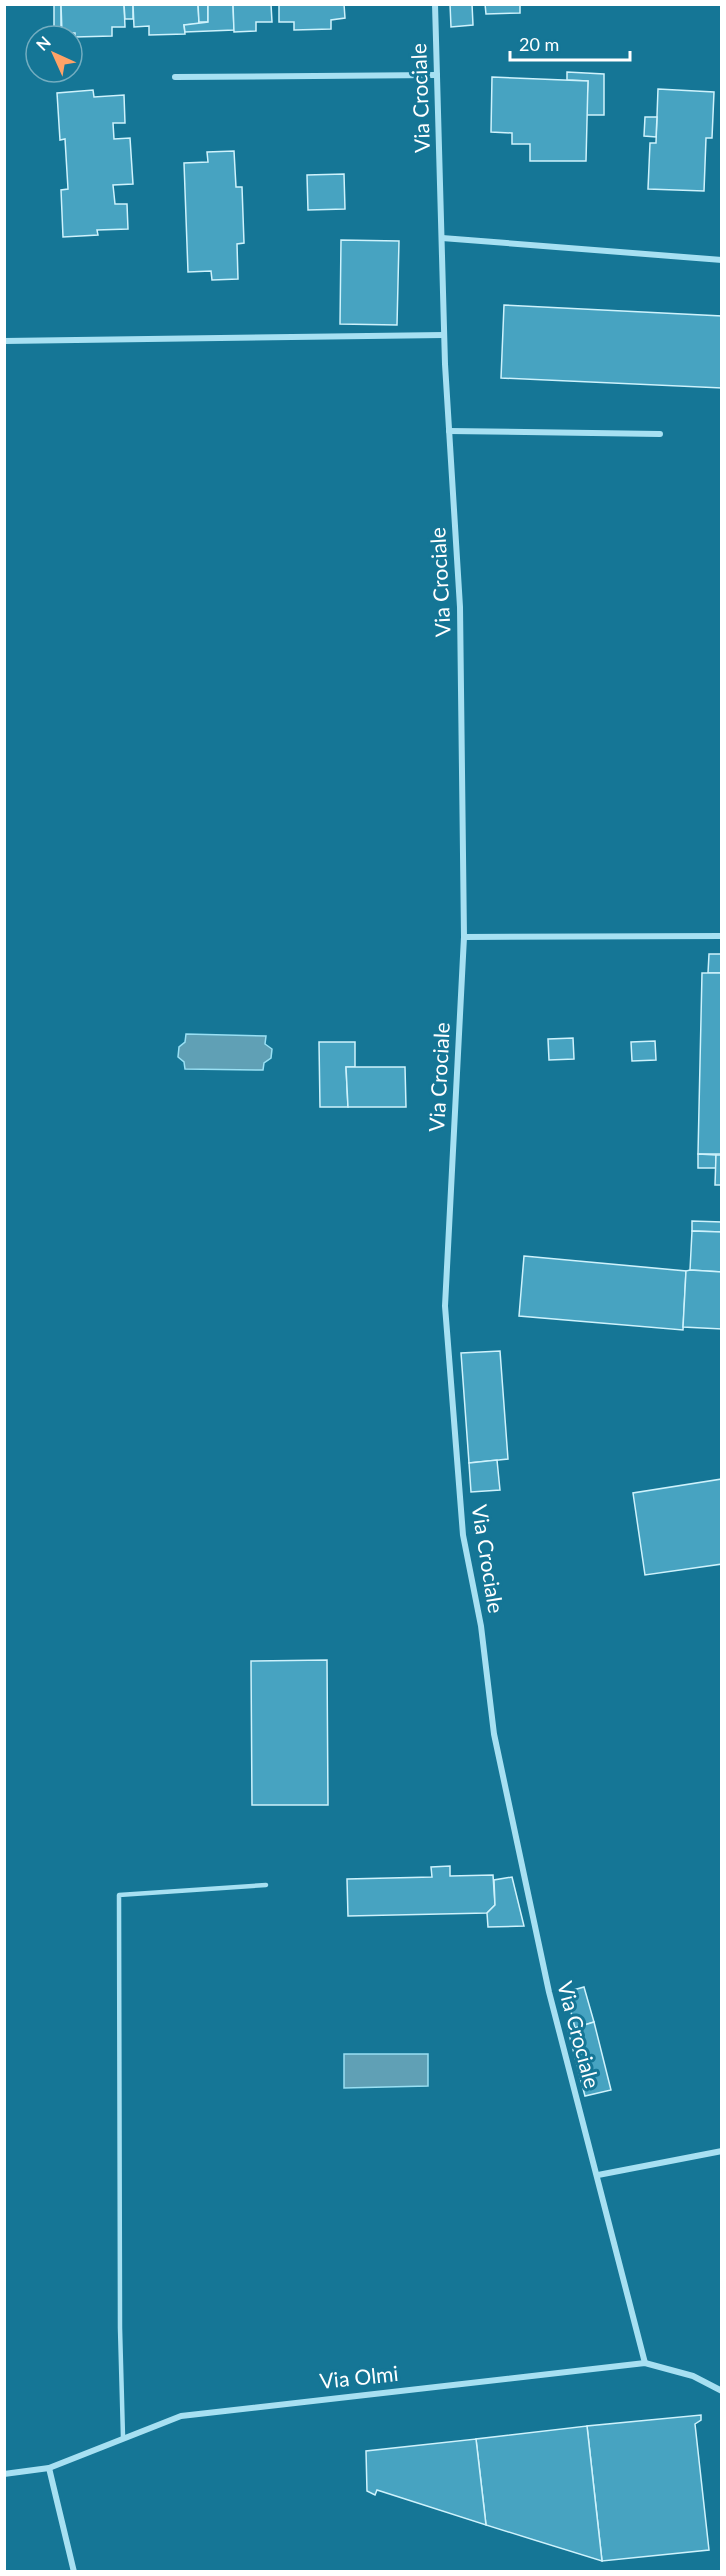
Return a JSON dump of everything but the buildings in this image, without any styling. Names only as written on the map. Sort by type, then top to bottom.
[{"type":"street","name":"Via Crociale","points":[[435,4],[444,335],[460,607],[464,937],[445,1305],[463,1535],[481,1626],[494,1734],[549,1992],[645,2363]]},
{"type":"street","points":[[175,77],[437,75]]},
{"type":"street","points":[[442,238],[722,260]]},
{"type":"street","points":[[4,341],[444,335]]},
{"type":"street","points":[[449,431],[660,434]]},
{"type":"street","points":[[464,937],[722,936]]},
{"type":"street","points":[[598,2175],[722,2151]]},
{"type":"street","name":"Via Olmi","points":[[4,2474],[49,2468],[181,2416],[645,2363],[693,2376],[722,2391]]},
{"type":"street","points":[[49,2468],[74,2571]]},
{"type":"lane","points":[[123,2437],[120,2328],[119,1895],[266,1885]]},
{"type":"water","points":[[186,1034],[266,1036],[265,1044],[272,1049],[271,1058],[264,1063],[263,1070],[185,1069],[184,1062],[178,1057],[179,1047],[185,1042]]},
{"type":"water","points":[[344,2054],[428,2054],[428,2086],[344,2088]]}]
